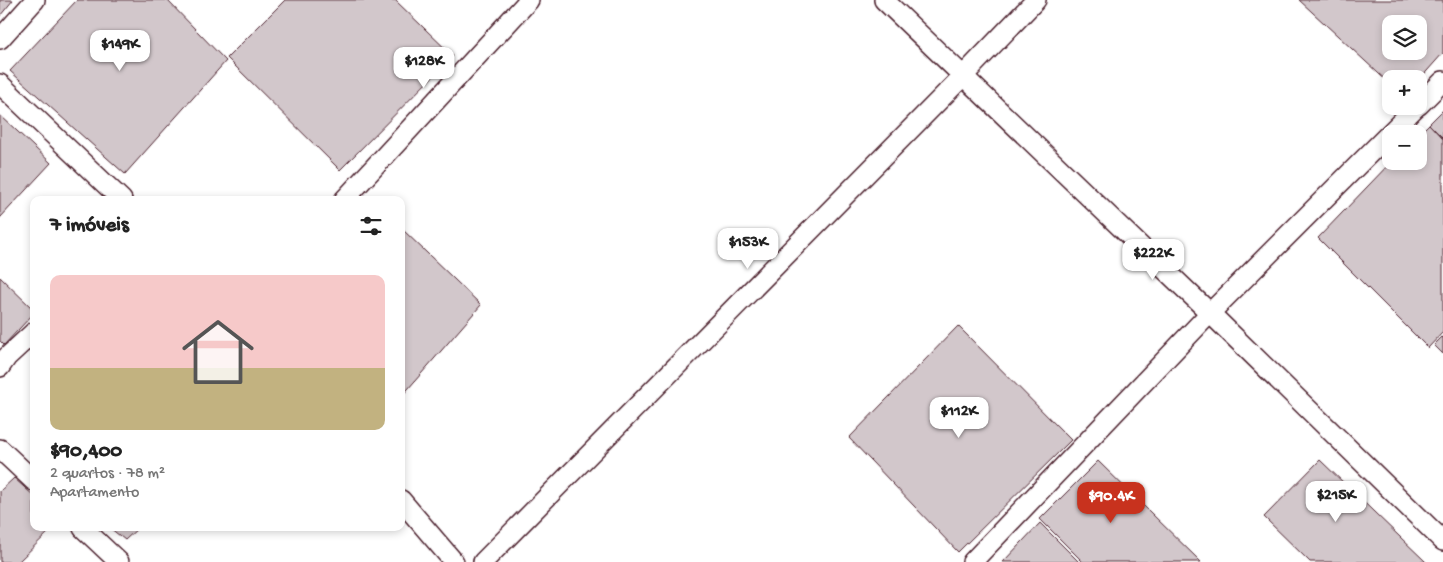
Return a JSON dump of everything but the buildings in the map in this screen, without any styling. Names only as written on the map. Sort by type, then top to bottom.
[{"type":"street","points":[[0,39],[35,0]]},
{"type":"street","points":[[348,196],[529,0]]},
{"type":"street","points":[[884,0],[1210,313],[1443,541]]},
{"type":"street","points":[[483,562],[1036,0]]},
{"type":"street","points":[[1427,96],[1443,80]]},
{"type":"street","points":[[0,84],[118,196]]},
{"type":"street","points":[[972,562],[1210,313],[1408,115]]},
{"type":"street","points":[[0,367],[7,357],[30,336]]},
{"type":"street","points":[[0,449],[30,477]]},
{"type":"street","points":[[405,505],[454,562]]},
{"type":"street","points":[[85,531],[119,562]]}]
